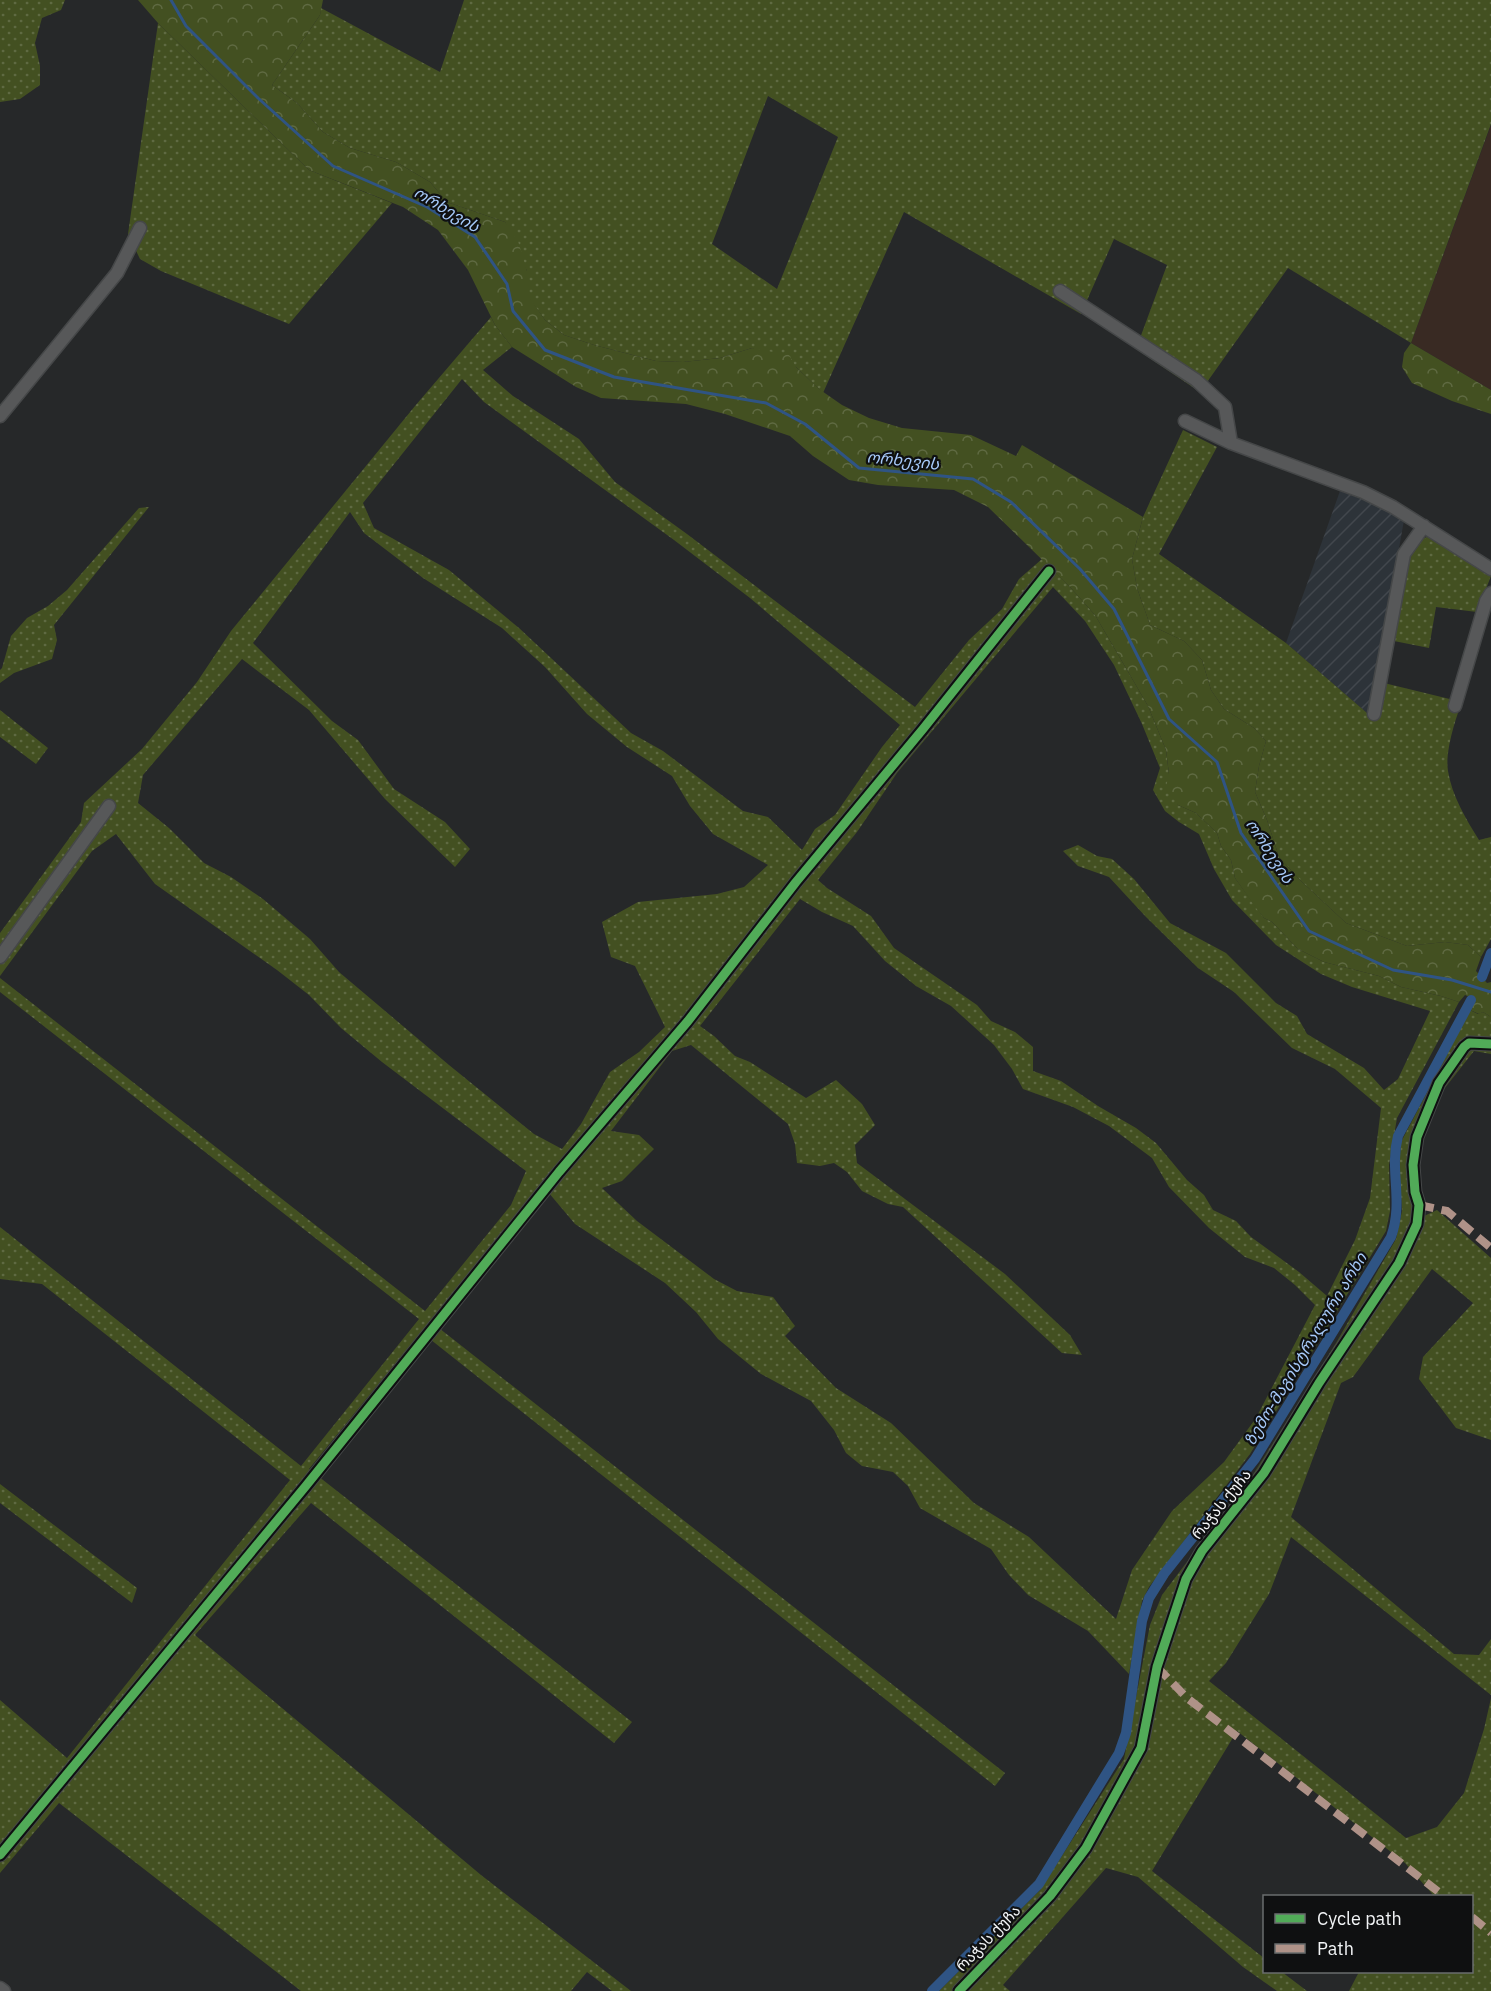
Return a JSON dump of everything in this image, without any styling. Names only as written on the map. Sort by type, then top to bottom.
[{"type":"street","points":[[0,416],[117,273],[140,228]]},
{"type":"street","points":[[1060,291],[1196,380],[1210,392],[1225,407],[1231,443]]},
{"type":"street","points":[[1185,421],[1231,443],[1363,492],[1393,507],[1491,569]]},
{"type":"street","points":[[1374,714],[1404,554],[1424,526]]},
{"type":"street","points":[[0,1855],[305,1487],[559,1172],[688,1021],[796,882],[923,729],[1048,571]]},
{"type":"street","points":[[1455,706],[1486,601],[1491,593]]},
{"type":"street","points":[[0,957],[109,806]]},
{"type":"street","name":"რაჭას ქუჩა","points":[[959,1991],[1050,1896],[1086,1848],[1114,1799],[1141,1748],[1157,1667],[1186,1579],[1202,1551],[1264,1473],[1319,1383],[1399,1263],[1416,1224],[1419,1205],[1415,1192],[1413,1165],[1416,1137],[1439,1083],[1464,1047],[1469,1043],[1491,1044]]},
{"type":"street","points":[[0,1988],[4,1991]]},
{"type":"shaded area","points":[[1491,125],[1491,390],[1411,343]]},
{"type":"shaded area","points":[[1340,491],[1392,511],[1404,520],[1368,714],[1286,643]]},
{"type":"green space","points":[[0,0],[65,0],[61,10],[42,18],[35,43],[40,66],[40,85],[20,99],[0,102]]},
{"type":"green space","points":[[138,0],[323,0],[320,15],[272,85],[297,103],[323,132],[350,148],[396,162],[430,182],[447,202],[505,222],[518,241],[527,271],[527,294],[545,320],[564,335],[656,361],[683,362],[720,358],[752,348],[789,355],[796,367],[819,389],[842,405],[869,418],[902,428],[971,435],[1016,456],[1022,445],[1143,517],[1132,559],[1137,588],[1150,625],[1184,641],[1202,660],[1211,690],[1224,709],[1254,728],[1266,741],[1255,792],[1279,857],[1346,923],[1407,946],[1445,942],[1468,945],[1481,957],[1476,971],[1487,983],[1491,982],[1491,1017],[1483,1012],[1479,1014],[1470,1010],[1474,999],[1465,995],[1459,1002],[1401,987],[1379,976],[1324,962],[1298,949],[1272,922],[1264,918],[1235,878],[1231,860],[1221,846],[1217,833],[1196,813],[1178,805],[1166,787],[1169,774],[1166,750],[1148,706],[1095,615],[1070,587],[988,507],[954,490],[878,485],[849,480],[813,456],[790,436],[725,414],[686,404],[601,398],[576,387],[512,347],[495,325],[468,270],[438,230],[403,207],[309,170],[158,23]]},
{"type":"green space","points":[[464,0],[1491,0],[1491,124],[1411,343],[1288,268],[1200,392],[1136,349],[1167,265],[1114,239],[1081,314],[904,212],[823,393],[796,367],[752,348],[720,358],[683,362],[656,361],[564,335],[545,320],[526,294],[527,271],[505,222],[447,202],[430,182],[396,162],[350,148],[323,132],[297,103],[272,85],[320,15],[321,8],[440,72]],"holes":[[[768,96],[838,137],[777,289],[712,244]]]},
{"type":"green space","points":[[158,23],[309,170],[392,203],[289,324],[161,271],[140,259],[128,234]]},
{"type":"green space","points":[[491,317],[512,347],[483,370],[513,396],[579,439],[615,482],[915,707],[969,640],[1002,609],[1019,579],[1042,559],[1095,615],[1148,706],[1166,750],[1169,774],[1178,805],[1196,813],[1217,833],[1221,846],[1231,860],[1235,878],[1264,918],[1272,922],[1298,949],[1324,962],[1379,976],[1401,987],[1459,1002],[1397,1118],[1389,1165],[1390,1211],[1386,1231],[1250,1454],[1149,1587],[1142,1601],[1129,1674],[1088,1631],[1028,1595],[1009,1575],[991,1549],[920,1508],[908,1486],[893,1472],[862,1466],[846,1453],[834,1430],[811,1401],[761,1374],[718,1339],[696,1312],[665,1283],[575,1224],[543,1186],[430,1321],[1005,1773],[995,1786],[421,1332],[309,1469],[632,1722],[614,1743],[311,1503],[195,1635],[481,1875],[631,1991],[612,1991],[587,1972],[571,1991],[301,1991],[59,1803],[0,1873],[0,1700],[67,1758],[290,1480],[42,1284],[0,1279],[0,1227],[301,1466],[419,1319],[0,992],[0,978],[425,1311],[511,1205],[526,1171],[382,1062],[341,1028],[309,995],[277,970],[155,884],[116,834],[92,851],[0,976],[0,933],[81,822],[84,803],[142,749],[197,682],[231,631]],"holes":[[[462,379],[484,402],[750,598],[900,725],[835,815],[815,829],[802,850],[768,817],[743,811],[663,751],[631,733],[519,628],[449,570],[374,528],[363,503]],[[350,512],[364,533],[423,578],[502,628],[545,667],[587,714],[627,747],[672,776],[690,806],[713,834],[768,865],[744,887],[717,894],[638,902],[602,922],[611,957],[635,966],[665,1027],[639,1052],[610,1072],[581,1124],[562,1149],[534,1134],[449,1065],[339,972],[310,939],[263,899],[231,877],[204,863],[169,828],[138,803],[143,775],[242,659],[309,710],[385,799],[455,867],[470,849],[445,822],[394,789],[358,740],[332,721],[253,643]],[[1053,587],[1085,621],[1114,665],[1160,768],[1153,790],[1165,811],[1199,834],[1214,869],[1232,900],[1276,945],[1321,974],[1352,987],[1430,1011],[1398,1079],[1384,1090],[1364,1068],[1307,1034],[1297,1016],[1276,1003],[1226,953],[1170,923],[1134,879],[1112,859],[1097,856],[1078,845],[1063,851],[1078,866],[1109,877],[1198,968],[1234,992],[1292,1048],[1335,1069],[1381,1108],[1370,1198],[1355,1240],[1327,1296],[1251,1237],[1236,1221],[1213,1210],[1204,1195],[1187,1180],[1156,1143],[1061,1081],[1033,1071],[1033,1047],[1015,1032],[991,1021],[977,1005],[894,948],[871,916],[818,880],[857,832],[897,773]],[[800,899],[853,926],[885,961],[916,986],[951,1006],[994,1045],[1012,1069],[1023,1089],[1073,1107],[1109,1126],[1152,1158],[1169,1187],[1209,1228],[1245,1257],[1274,1268],[1315,1305],[1256,1418],[1224,1462],[1172,1511],[1132,1570],[1116,1619],[1029,1537],[974,1503],[891,1423],[836,1388],[785,1336],[795,1326],[773,1297],[737,1291],[714,1279],[637,1221],[602,1188],[622,1181],[654,1149],[639,1135],[611,1131],[672,1051],[691,1045],[788,1124],[795,1144],[797,1163],[820,1166],[834,1163],[847,1172],[862,1191],[888,1204],[903,1207],[1062,1353],[1082,1355],[1070,1335],[1005,1274],[857,1163],[855,1145],[875,1125],[862,1104],[836,1080],[806,1098],[750,1062],[735,1056],[700,1026]]]},
{"type":"green space","points":[[1411,343],[1491,390],[1491,414],[1452,401],[1412,383],[1402,367],[1404,353]]},
{"type":"green space","points":[[1183,430],[1217,447],[1159,554],[1286,643],[1367,713],[1376,679],[1462,702],[1449,746],[1447,763],[1456,798],[1479,840],[1491,837],[1491,939],[1481,957],[1468,945],[1445,942],[1407,946],[1346,923],[1279,857],[1255,792],[1266,741],[1254,728],[1224,709],[1211,690],[1202,660],[1184,641],[1150,625],[1137,588],[1132,559],[1143,517]]},
{"type":"green space","points":[[149,507],[54,625],[57,640],[52,659],[14,673],[0,683],[0,670],[11,636],[27,618],[48,606],[67,590],[139,508]]},
{"type":"green space","points":[[1427,537],[1440,540],[1491,576],[1477,612],[1436,607],[1429,648],[1394,641],[1408,555],[1418,541]]},
{"type":"green space","points":[[0,710],[48,748],[36,764],[0,737]]},
{"type":"green space","points":[[1470,1010],[1478,1014],[1483,1012],[1491,1017],[1491,1054],[1474,1051],[1437,1098],[1424,1129],[1419,1173],[1424,1216],[1437,1210],[1491,1258],[1491,1440],[1456,1428],[1419,1379],[1423,1357],[1473,1303],[1432,1269],[1353,1377],[1341,1383],[1291,1517],[1454,1654],[1479,1655],[1491,1639],[1491,1695],[1291,1537],[1269,1594],[1226,1663],[1209,1681],[1406,1838],[1437,1827],[1464,1793],[1491,1698],[1491,1991],[1349,1991],[1358,1973],[1473,1973],[1473,1895],[1433,1895],[1405,1863],[1237,1731],[1152,1871],[1263,1957],[1263,1973],[1283,1973],[1307,1991],[1277,1991],[1243,1967],[1138,1877],[1106,1868],[1003,1985],[1010,1991],[939,1991],[1040,1890],[1124,1759],[1150,1625],[1162,1595],[1254,1473],[1336,1343],[1396,1239],[1402,1211],[1399,1166],[1401,1142]]},
{"type":"green space","points":[[0,1484],[137,1588],[132,1603],[0,1503]]},
{"type":"waterway","name":"ორხევის","points":[[171,0],[186,26],[258,98],[333,166],[427,207],[475,237],[507,284],[513,311],[545,350],[614,377],[766,403],[805,424],[859,468],[973,479],[1011,502],[1080,569],[1114,609],[1169,719],[1217,762],[1241,833],[1309,931],[1393,970],[1452,980],[1491,992]]},
{"type":"waterway","name":"ზემო-მაგისტრალური არხი","points":[[1482,977],[1491,953]]},
{"type":"waterway","name":"ზემო-მაგისტრალური არხი","points":[[932,1991],[1039,1884],[1119,1753],[1126,1733],[1142,1621],[1149,1598],[1164,1574],[1255,1459],[1391,1237],[1395,1224],[1397,1198],[1395,1161],[1398,1136],[1471,1000]]},
{"type":"marked path","points":[[1419,1205],[1447,1211],[1491,1248]]},
{"type":"marked path","points":[[1157,1667],[1187,1698],[1443,1895]]},
{"type":"marked path","points":[[1473,1918],[1491,1933]]},
{"type":"cycle path","points":[[0,1855],[305,1487],[559,1172],[688,1021],[796,882],[923,729],[1049,571]]},
{"type":"cycle path","points":[[959,1991],[1050,1896],[1086,1848],[1141,1748],[1157,1667],[1186,1579],[1202,1551],[1264,1473],[1319,1383],[1399,1263],[1417,1224],[1419,1205],[1415,1192],[1413,1165],[1417,1137],[1439,1083],[1469,1043],[1491,1044]]}]
